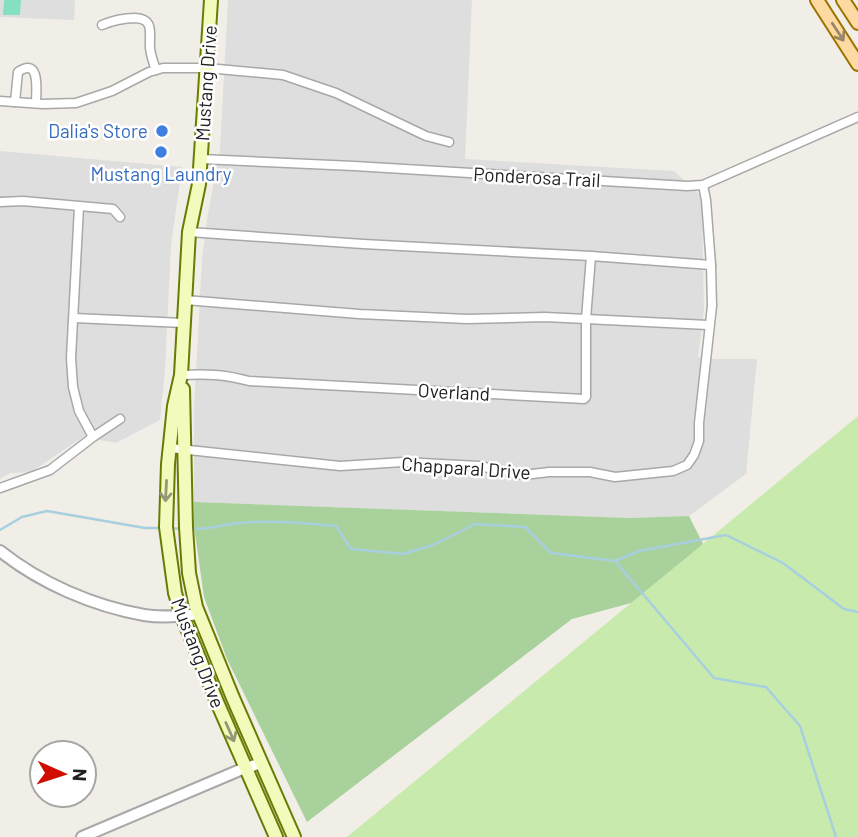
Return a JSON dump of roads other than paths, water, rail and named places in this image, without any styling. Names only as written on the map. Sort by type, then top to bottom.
[{"type":"main road","name":"Mustang Drive","points":[[211,0],[199,184],[189,232],[181,375],[174,406],[177,448],[190,573],[199,614],[294,837]]},
{"type":"main road","points":[[817,0],[858,64]]},
{"type":"main road","points":[[843,0],[858,23]]},
{"type":"main road","name":"Mustang Drive","points":[[177,448],[166,489],[166,527],[175,593],[217,702],[276,837]]},
{"type":"street","points":[[102,25],[116,18],[146,20],[156,70]]},
{"type":"street","points":[[15,102],[18,72],[30,68],[35,72],[37,81],[36,103]]},
{"type":"street","points":[[0,101],[62,104],[90,99],[163,68],[207,68],[283,75],[337,93],[426,136],[449,142]]},
{"type":"street","name":"Ponderosa Trail","points":[[201,159],[703,185],[858,117]]},
{"type":"street","name":"Chapparal Drive","points":[[177,448],[340,466],[403,461],[479,466],[524,475],[590,472],[615,477],[673,471],[687,465],[699,441],[712,306],[703,185]]},
{"type":"street","points":[[0,202],[23,201],[113,209],[120,217]]},
{"type":"street","points":[[79,207],[71,358],[73,387],[79,411],[93,436]]},
{"type":"street","points":[[189,232],[711,265]]},
{"type":"street","name":"Overland","points":[[181,375],[213,374],[249,381],[583,399],[586,397],[586,319],[591,256]]},
{"type":"street","points":[[185,300],[359,314],[467,319],[545,317],[708,326]]},
{"type":"street","points":[[74,318],[183,323]]},
{"type":"street","points":[[1,484],[50,470],[93,436],[120,419]]},
{"type":"street","points":[[0,551],[58,587],[111,607],[146,615],[199,614]]},
{"type":"street","points":[[82,837],[261,763]]},
{"type":"waterway","points":[[0,530],[22,517],[47,511],[145,528],[162,528]]},
{"type":"waterway","points":[[190,529],[264,522],[336,526],[351,549],[403,554],[433,545],[475,524],[525,527],[551,553],[615,561],[714,678],[766,687],[800,726],[836,837]]},
{"type":"waterway","points":[[169,528],[183,529]]},
{"type":"waterway","points":[[615,561],[639,551],[726,535],[783,563],[844,609],[858,612]]},
{"type":"place","name":"Dalia's Store","points":[[162,131]]},
{"type":"place","name":"Mustang Laundry","points":[[161,152]]}]
